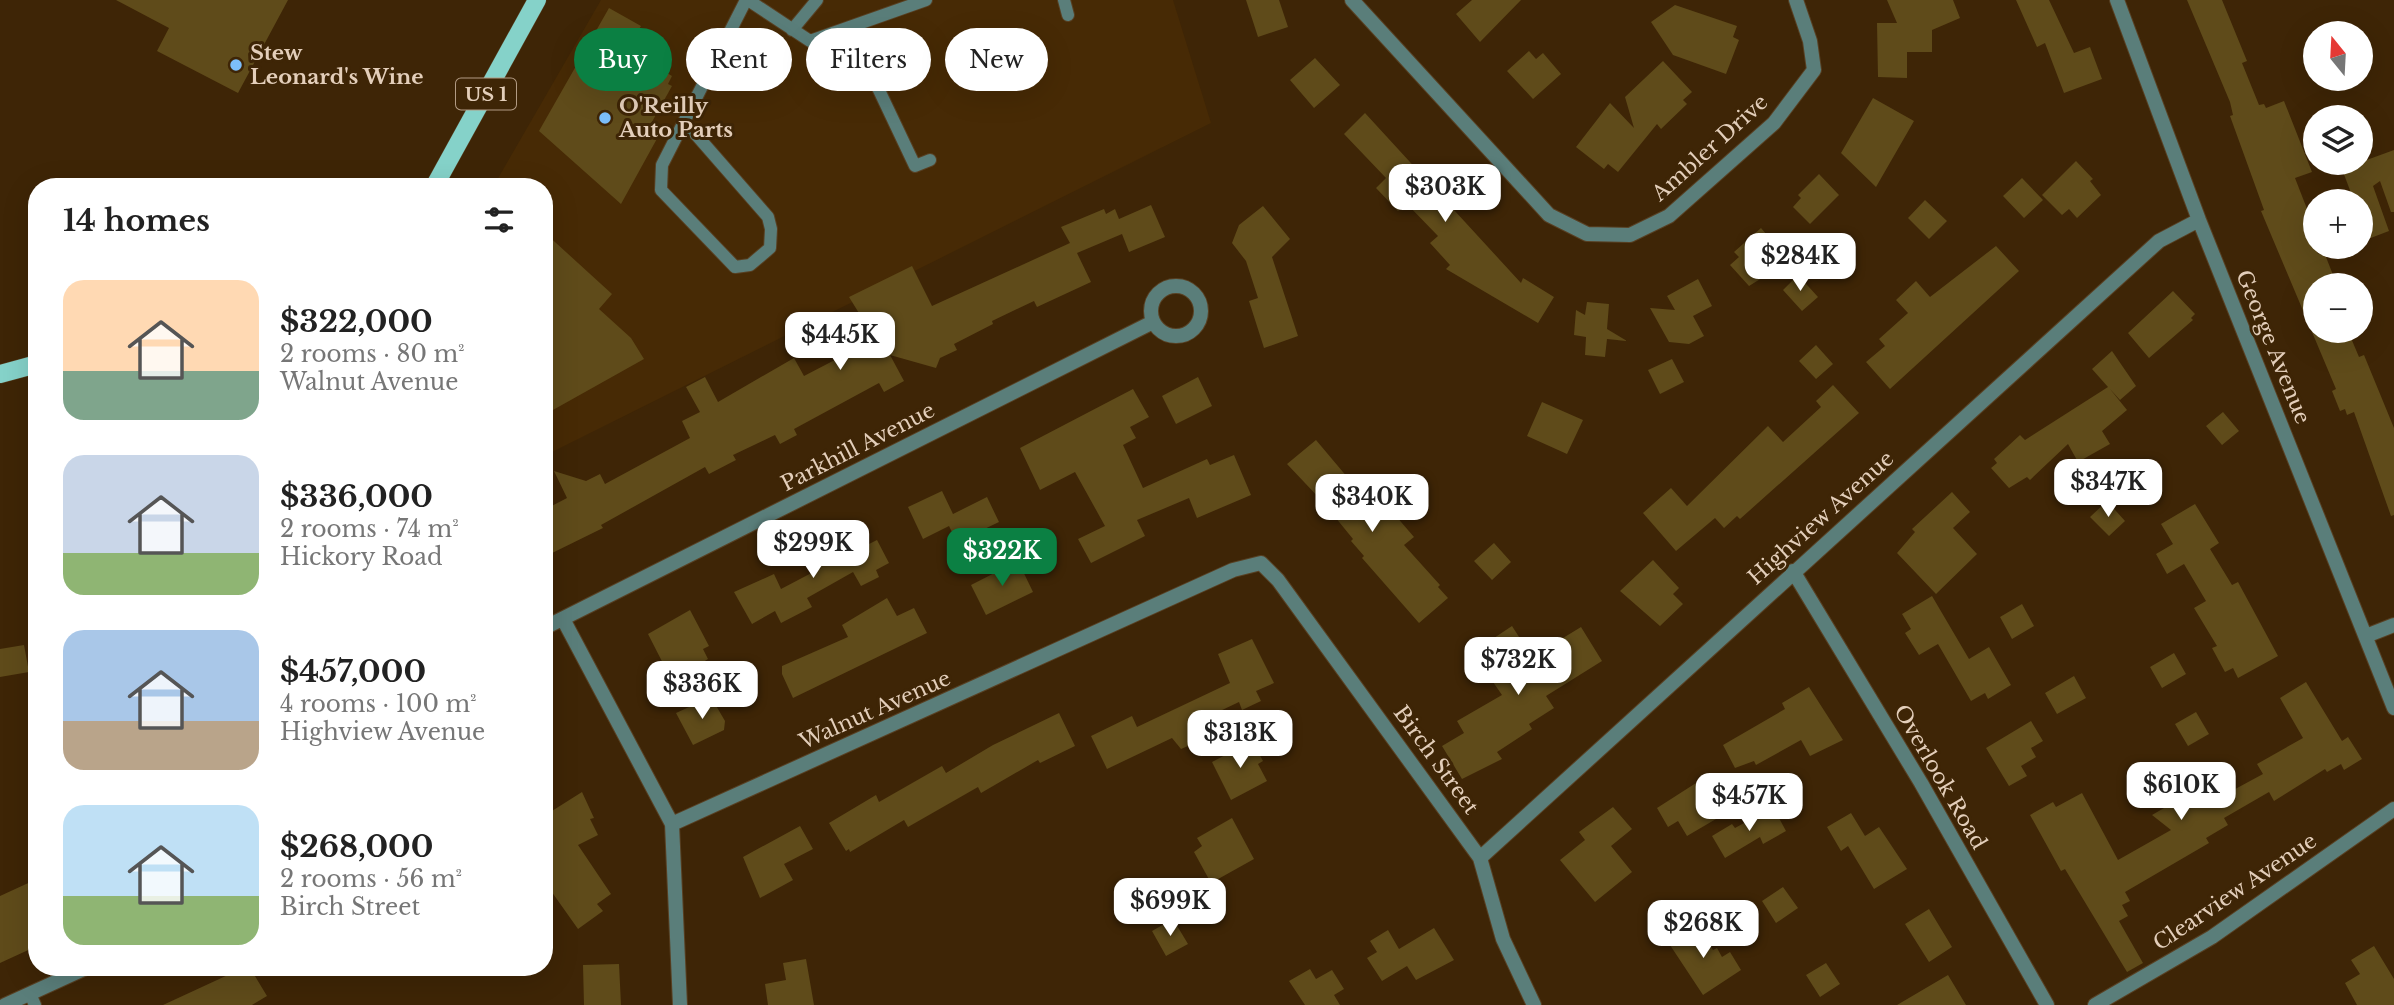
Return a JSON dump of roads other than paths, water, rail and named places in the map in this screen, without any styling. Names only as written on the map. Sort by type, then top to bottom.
[{"type":"main road","name":"US 1","points":[[439,178],[537,0]]},
{"type":"main road","points":[[0,374],[28,366]]},
{"type":"street","name":"Ambler Drive","points":[[1352,0],[1549,215],[1587,234],[1630,235],[1669,216],[1774,123],[1814,70],[1810,41],[1796,0]]},
{"type":"street","name":"George Avenue","points":[[2116,0],[2199,220],[2394,708]]},
{"type":"street","name":"Highview Avenue","points":[[1480,858],[2159,241],[2199,220]]},
{"type":"street","name":"Parkhill Avenue","points":[[553,624],[1153,322]]},
{"type":"street","name":"Walnut Avenue","points":[[672,824],[1233,570],[1261,563]]},
{"type":"street","name":"Birch Street","points":[[1261,563],[1293,600],[1480,858],[1503,939],[1534,1005]]},
{"type":"street","name":"Overlook Road","points":[[1793,571],[1921,783],[2047,1005]]},
{"type":"street","points":[[563,619],[672,824],[680,1005]]},
{"type":"street","points":[[2366,635],[2394,625]]},
{"type":"street","name":"Clearview Avenue","points":[[2095,1005],[2212,937],[2394,809]]},
{"type":"street","points":[[5,1005],[32,999],[72,976]]},
{"type":"lane","points":[[685,122],[768,218],[771,229],[770,248],[750,265],[735,267],[661,190],[662,165],[747,0],[789,28]]},
{"type":"lane","points":[[817,0],[792,30],[810,41],[926,0]]},
{"type":"lane","points":[[1064,0],[1068,15]]},
{"type":"lane","points":[[879,91],[915,166],[930,160]]},
{"type":"place","name":"Stew Leonard's Wine","points":[[236,65]]},
{"type":"place","name":"O'Reilly Auto Parts","points":[[605,118]]}]
